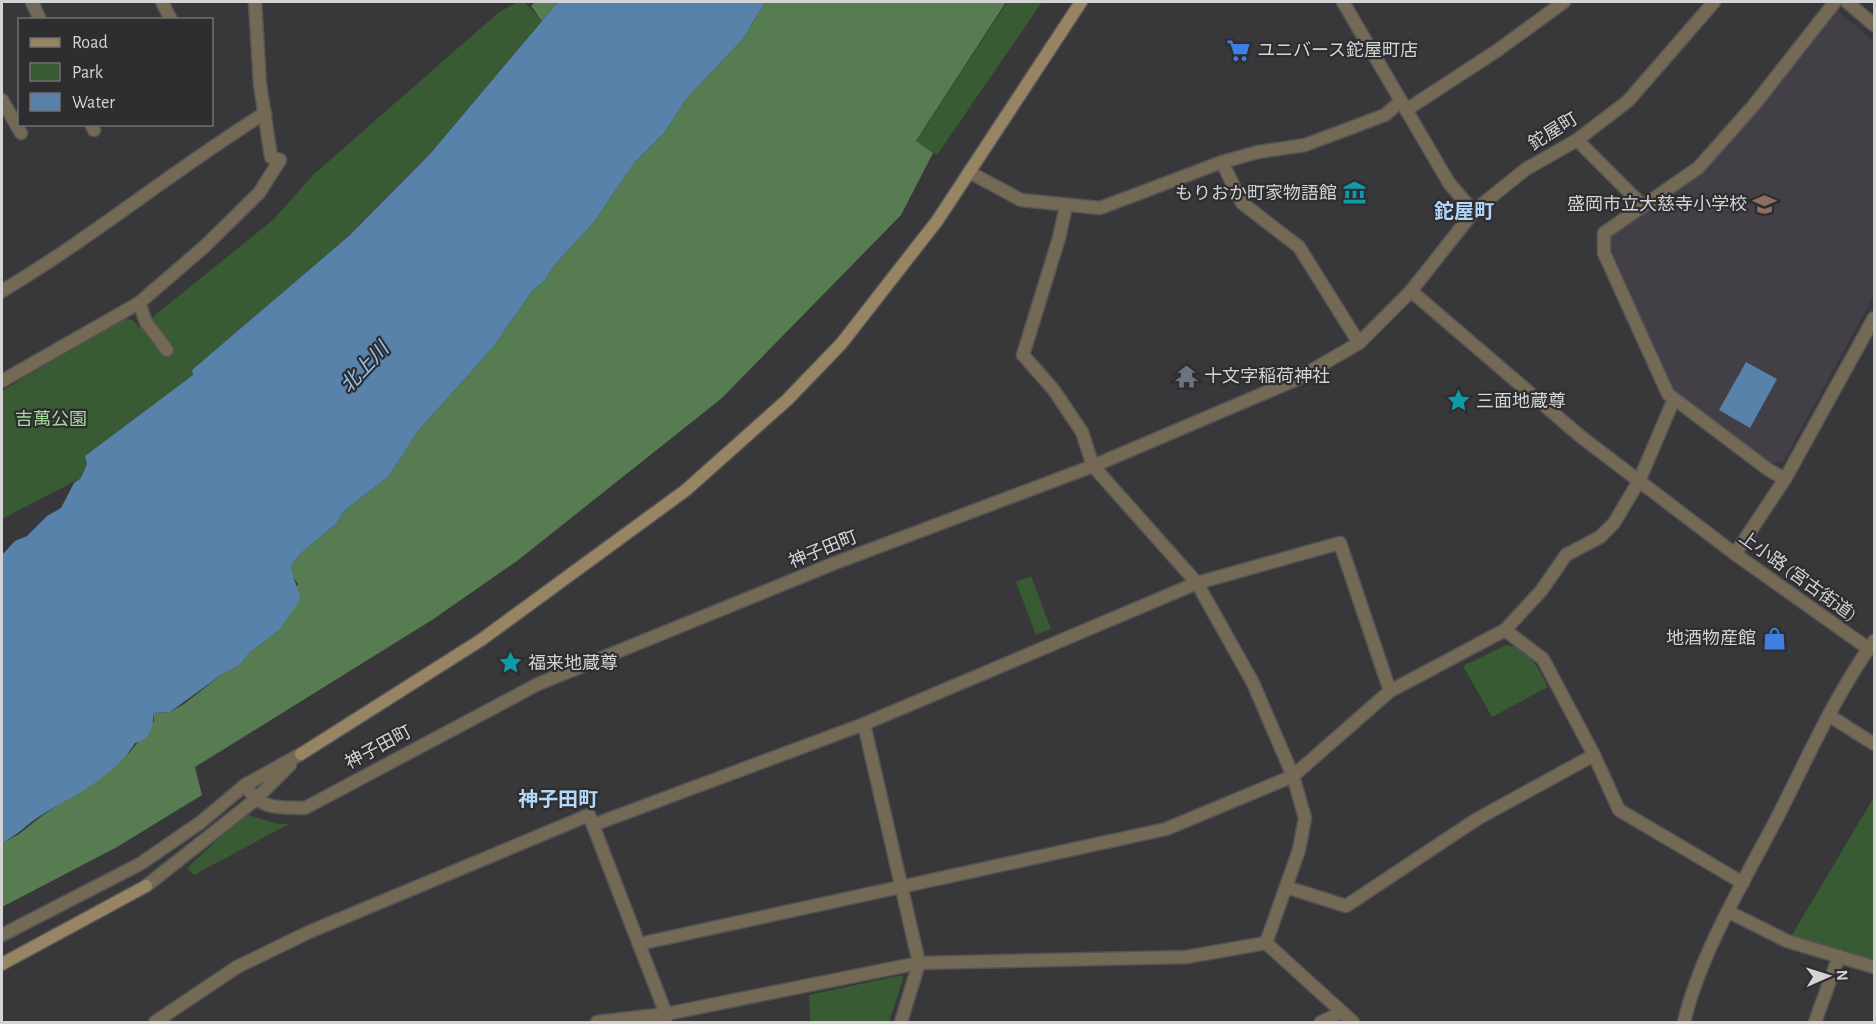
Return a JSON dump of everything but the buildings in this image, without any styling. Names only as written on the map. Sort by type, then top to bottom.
[{"type":"street","points":[[32,2],[39,18]]},
{"type":"street","points":[[162,2],[170,18]]},
{"type":"street","points":[[2,381],[139,303],[204,248],[259,193],[280,160],[271,158],[255,2]]},
{"type":"street","points":[[2,934],[140,864],[201,822],[245,786],[301,754],[481,640],[686,490],[788,400],[841,345],[937,221],[1081,2]]},
{"type":"street","points":[[1343,2],[1449,183],[1474,212]]},
{"type":"street","points":[[969,172],[1021,200],[1100,208],[1222,162],[1258,152],[1305,144],[1385,115],[1495,52],[1564,2]]},
{"type":"street","name":"鉈屋町","points":[[1411,291],[1474,212],[1526,169],[1577,140],[1628,100],[1714,2]]},
{"type":"street","points":[[1785,479],[1769,470],[1668,394],[1604,253],[1604,233],[1698,168],[1754,105],[1835,2]]},
{"type":"street","points":[[1847,2],[1875,25]]},
{"type":"street","points":[[2,100],[21,133]]},
{"type":"street","points":[[2,289],[43,266],[205,150],[265,113]]},
{"type":"street","points":[[1577,140],[1643,206]]},
{"type":"street","points":[[1222,162],[1242,203],[1299,247],[1359,343]]},
{"type":"street","points":[[1066,206],[1023,355],[1053,389],[1082,432],[1093,466],[1197,583],[1252,683],[1293,776],[1305,818],[1299,850],[1266,943]]},
{"type":"street","name":"神子田町","points":[[255,800],[272,807],[305,808],[538,684],[835,563],[1093,466],[1295,380],[1359,343],[1411,291]]},
{"type":"street","name":"上小路 (宮古街道)","points":[[1411,291],[1580,436],[1735,554],[1872,645],[1830,716],[1743,883],[1691,992],[1684,1023]]},
{"type":"street","points":[[139,303],[146,322],[167,350]]},
{"type":"street","points":[[1735,554],[1785,479],[1875,318]]},
{"type":"street","points":[[639,944],[1166,829],[1293,776],[1390,691],[1505,630],[1541,591],[1566,555],[1600,537],[1614,523],[1639,481],[1674,399]]},
{"type":"street","points":[[594,825],[864,724],[1197,583],[1340,543],[1390,691]]},
{"type":"street","points":[[1505,630],[1543,659],[1594,755],[1619,810],[1743,883]]},
{"type":"street","points":[[1830,716],[1875,744]]},
{"type":"street","points":[[864,724],[903,885],[919,963],[901,1023]]},
{"type":"street","points":[[2,964],[147,886],[255,800],[301,754]]},
{"type":"street","points":[[1286,887],[1346,906],[1477,819],[1594,755]]},
{"type":"street","points":[[245,786],[255,800]]},
{"type":"street","points":[[155,1023],[237,967],[309,932],[589,815],[665,1018]]},
{"type":"street","points":[[1729,912],[1787,940],[1875,967]]},
{"type":"street","points":[[597,1023],[665,1018],[919,963],[1186,957],[1266,943]]},
{"type":"street","points":[[1266,943],[1353,1023]]},
{"type":"street","points":[[1815,1023],[1839,956]]},
{"type":"street","points":[[1321,1023],[1341,1013]]},
{"type":"shaded area","name":"盛岡市立大慈寺小学校","points":[[1836,9],[1874,42],[1874,295],[1783,462],[1772,463],[1672,388],[1611,258],[1609,236],[1703,172],[1769,96]]},
{"type":"green space","name":"吉萬公園","points":[[518,2],[525,2],[542,21],[430,154],[350,235],[192,370],[193,375],[85,456],[87,464],[81,478],[2,519],[2,391],[123,318],[133,320],[139,328],[274,219],[313,175],[499,12]]},
{"type":"green space","points":[[535,2],[558,2],[542,21],[531,6]]},
{"type":"green space","points":[[765,2],[1006,2],[916,141],[933,153],[901,215],[722,398],[517,561],[432,620],[195,767],[202,795],[117,847],[2,907],[2,843],[19,834],[43,815],[98,779],[130,752],[154,721],[153,713],[170,712],[184,704],[221,675],[241,664],[249,653],[279,630],[298,584],[292,575],[291,566],[301,553],[336,524],[345,510],[388,477],[418,431],[494,346],[532,291],[546,279],[552,268],[594,222],[635,162],[664,133],[686,99],[742,40]]},
{"type":"green space","points":[[1007,2],[1042,2],[937,155],[916,142]]},
{"type":"green space","points":[[1031,576],[1051,629],[1036,635],[1016,582]]},
{"type":"green space","points":[[1506,645],[1527,654],[1537,666],[1548,687],[1492,717],[1463,666]]},
{"type":"green space","points":[[1874,797],[1874,961],[1792,935]]},
{"type":"green space","points":[[245,814],[278,824],[289,824],[194,875],[187,868]]},
{"type":"green space","points":[[902,975],[903,979],[889,1022],[810,1022],[809,995]]},
{"type":"water","name":"北上川","points":[[558,2],[765,2],[742,40],[686,99],[664,133],[635,162],[594,222],[552,268],[546,279],[532,291],[494,346],[418,431],[388,477],[345,510],[336,524],[301,553],[291,566],[300,600],[279,630],[249,653],[241,664],[221,675],[170,712],[153,713],[152,728],[148,735],[135,743],[127,755],[106,775],[2,843],[2,555],[15,541],[27,536],[47,516],[61,508],[74,483],[81,478],[87,464],[85,456],[193,375],[192,370],[350,235],[430,154]]},
{"type":"water","points":[[1746,362],[1777,379],[1750,428],[1719,410]]},
{"type":"place","name":"ユニバース鉈屋町店","points":[[1239,50]]},
{"type":"place","name":"もりおか町家物語館","points":[[1355,193]]},
{"type":"place","name":"盛岡市立大慈寺小学校","points":[[1765,204]]},
{"type":"place","name":"十文字稲荷神社","points":[[1186,376]]},
{"type":"place","name":"三面地蔵尊","points":[[1458,401]]},
{"type":"place","name":"地酒物産館","points":[[1774,638]]},
{"type":"place","name":"福来地蔵尊","points":[[510,663]]},
{"type":"district","name":"鉈屋町","points":[[1464,211]]},
{"type":"district","name":"神子田町","points":[[558,799]]}]
